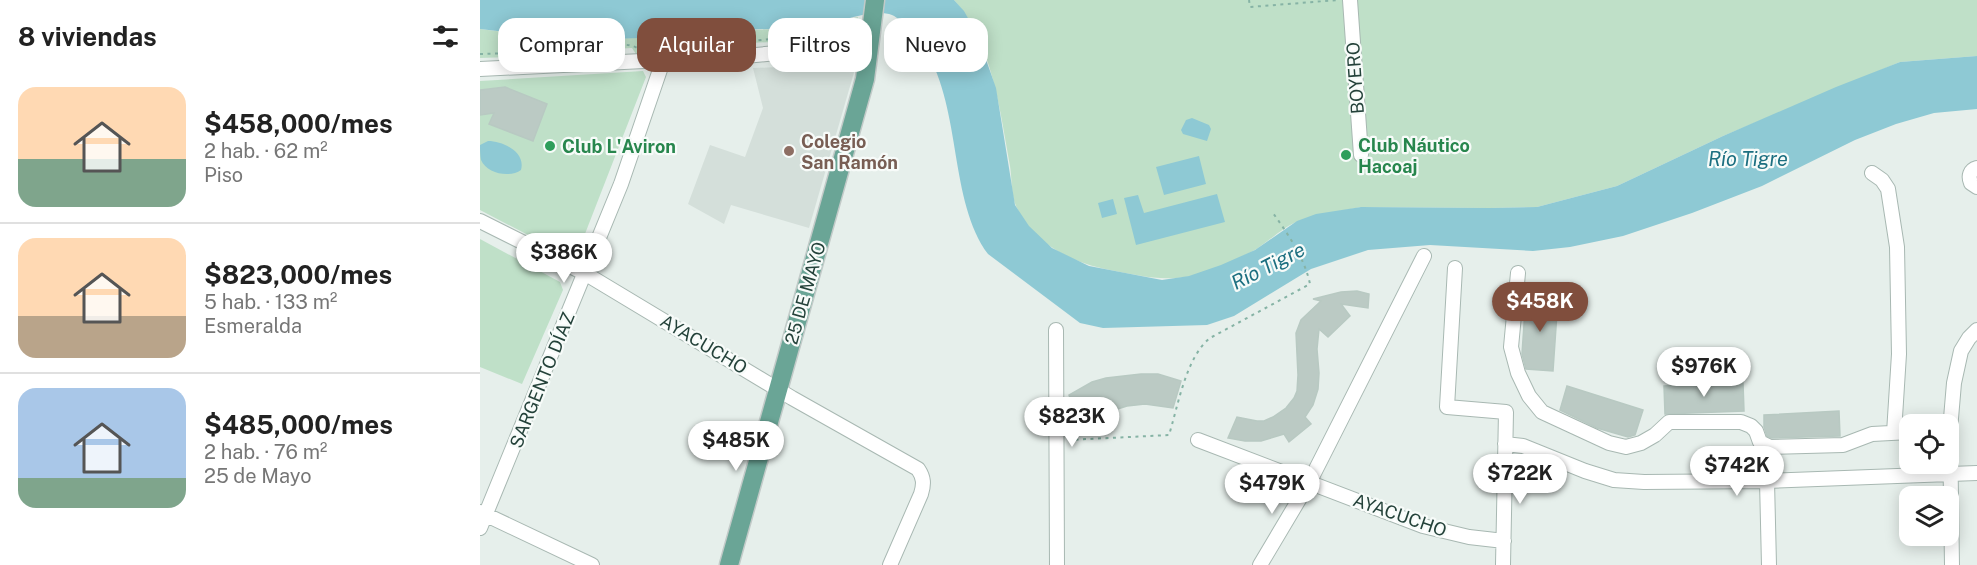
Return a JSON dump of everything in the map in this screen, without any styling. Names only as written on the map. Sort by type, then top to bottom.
[{"type":"main road","name":"25 DE MAYO","points":[[872,32],[875,0]]},
{"type":"main road","name":"25 DE MAYO","points":[[729,565],[867,72]]},
{"type":"street","name":"BOYERO","points":[[1350,0],[1361,155]]},
{"type":"street","points":[[480,69],[637,62]]},
{"type":"street","name":"SARGENTO DÍAZ","points":[[480,528],[483,513],[621,184],[659,72]]},
{"type":"street","points":[[1977,168],[1972,171],[1970,177],[1971,183],[1977,187]]},
{"type":"street","points":[[1872,173],[1882,180],[1888,189],[1897,247],[1899,354],[1894,433]]},
{"type":"street","name":"AYACUCHO","points":[[480,221],[585,274],[777,389],[918,469],[923,476],[924,485],[890,565]]},
{"type":"street","points":[[1260,565],[1310,482],[1424,256]]},
{"type":"street","points":[[1455,268],[1447,407],[1506,412],[1503,565]]},
{"type":"street","points":[[1518,273],[1511,347],[1518,373],[1529,396],[1542,412],[1609,444],[1626,447],[1641,443],[1655,435],[1669,422],[1741,422],[1756,431],[1760,442],[1770,447],[1843,445],[1872,434],[1899,433]]},
{"type":"street","points":[[1056,330],[1057,565]]},
{"type":"street","points":[[1951,414],[1961,351],[1977,330]]},
{"type":"street","name":"AYACUCHO","points":[[1198,440],[1423,526],[1469,537],[1504,541]]},
{"type":"street","points":[[1505,444],[1523,446],[1614,480],[1644,482],[1767,481],[1977,473]]},
{"type":"street","points":[[1952,475],[1952,565]]},
{"type":"street","points":[[1767,481],[1769,565]]},
{"type":"street","points":[[483,513],[592,565]]},
{"type":"path","points":[[1249,0],[1250,7],[1338,0]]},
{"type":"path","points":[[1057,441],[1169,435],[1185,380],[1202,345],[1210,338],[1310,284],[1308,272],[1284,228],[1273,213]]},
{"type":"shaded area","name":"Colegio San Ramón","points":[[768,67],[768,72],[854,72],[809,228],[731,205],[724,224],[688,204],[710,145],[745,157],[763,108],[754,72],[756,68]]},
{"type":"green space","name":"Club Náutico Hacoaj","points":[[954,0],[1977,0],[1977,56],[1900,62],[1723,136],[1617,186],[1537,207],[1361,207],[1330,213],[1294,223],[1251,252],[1213,269],[1186,277],[1157,278],[1096,267],[1068,256],[1043,241],[1023,219],[1013,197],[1010,166],[998,101],[988,63],[988,18],[967,17]]},
{"type":"green space","points":[[480,29],[498,31],[498,57],[480,58]]},
{"type":"green space","points":[[768,29],[768,42],[756,43],[756,30]]},
{"type":"green space","points":[[625,38],[637,38],[637,54],[632,48],[625,48]]},
{"type":"green space","name":"Club L'Aviron","points":[[644,72],[646,77],[576,257],[572,258],[480,210],[480,81]]},
{"type":"green space","points":[[480,239],[560,282],[563,290],[522,384],[480,367]]},
{"type":"water","name":"Río Tigre","points":[[480,0],[954,0],[968,18],[896,18],[892,15],[874,13],[852,18],[768,18],[768,29],[756,29],[756,18],[637,18],[637,38],[625,39],[625,18],[498,18],[498,31],[480,29]]},
{"type":"water","name":"Río Tigre","points":[[1977,56],[1977,109],[1934,113],[1896,124],[1855,140],[1762,186],[1623,236],[1570,247],[1533,251],[1430,245],[1368,250],[1311,269],[1234,316],[1207,325],[1103,328],[1080,323],[988,254],[976,233],[967,208],[945,101],[936,72],[988,72],[988,65],[996,88],[1015,205],[1029,226],[1052,248],[1089,266],[1162,280],[1189,276],[1221,265],[1255,250],[1297,221],[1316,214],[1361,207],[1537,207],[1617,186],[1723,136],[1900,62]]},
{"type":"water","points":[[1192,118],[1209,125],[1211,129],[1207,141],[1183,134],[1181,130],[1186,120]]},
{"type":"water","points":[[488,141],[506,145],[517,153],[522,164],[521,170],[505,174],[488,169],[481,160],[480,145]]},
{"type":"water","points":[[1199,156],[1206,184],[1164,195],[1156,167]]},
{"type":"water","points":[[1217,194],[1225,222],[1136,245],[1124,198],[1138,195],[1144,213]]},
{"type":"water","points":[[1113,199],[1117,214],[1102,218],[1098,203]]},
{"type":"building","name":"Club L'Aviron","points":[[505,87],[547,104],[533,141],[489,124],[494,113],[480,115],[480,90]]},
{"type":"building","points":[[1357,291],[1369,294],[1368,308],[1341,304],[1350,316],[1328,337],[1319,329],[1318,389],[1313,405],[1305,417],[1311,424],[1289,442],[1284,434],[1261,441],[1228,438],[1237,417],[1264,421],[1286,408],[1294,398],[1298,375],[1296,333],[1301,320],[1321,301],[1313,299],[1341,292]]},
{"type":"building","points":[[1526,295],[1558,298],[1553,371],[1526,369],[1522,354]]},
{"type":"building","points":[[1141,374],[1158,374],[1181,381],[1173,408],[1145,404],[1127,406],[1092,417],[1080,424],[1069,395],[1092,382]]},
{"type":"building","points":[[1743,383],[1744,411],[1665,414],[1664,386]]},
{"type":"building","points":[[1567,386],[1643,410],[1635,435],[1628,437],[1597,428],[1560,410]]},
{"type":"building","points":[[1839,411],[1840,436],[1772,438],[1767,436],[1764,427],[1764,415]]},
{"type":"place","name":"Club L'Aviron","points":[[550,146]]},
{"type":"place","name":"Colegio San Ramón","points":[[789,151]]},
{"type":"place","name":"Club Náutico Hacoaj","points":[[1346,155]]}]
